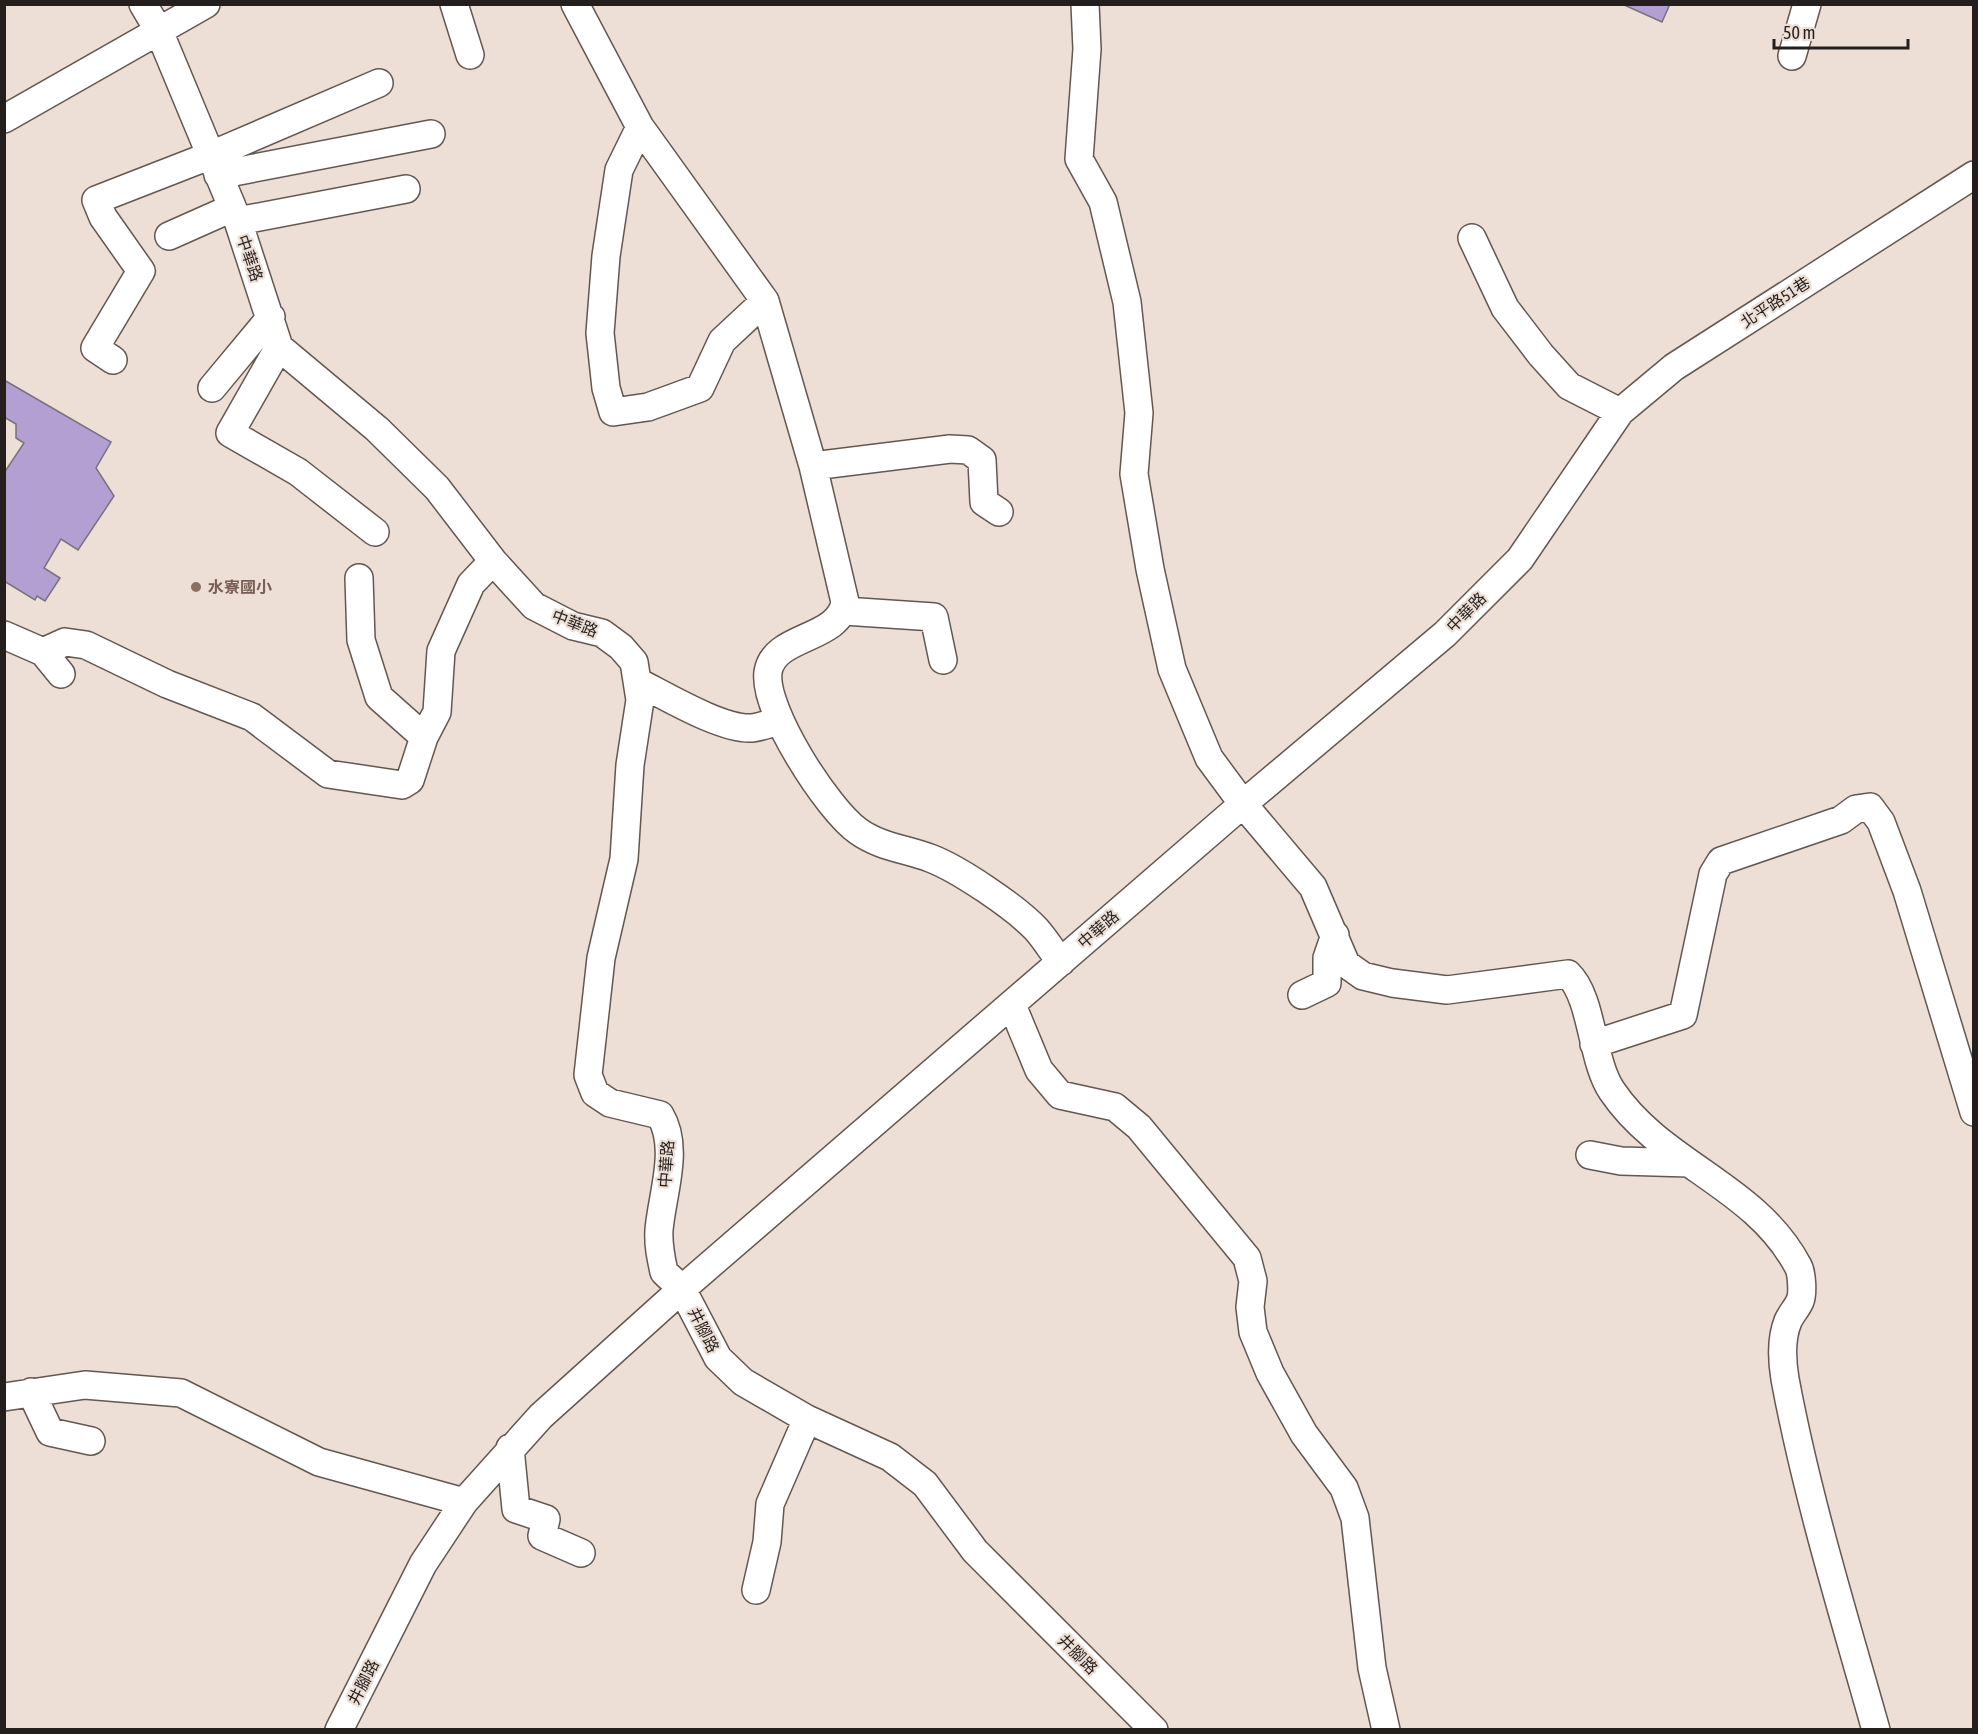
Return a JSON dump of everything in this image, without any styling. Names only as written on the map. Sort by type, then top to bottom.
[{"type":"street","name":"中華路","points":[[142,4],[159,31],[235,214],[271,317],[279,347],[377,429],[437,488],[493,561],[534,606],[573,626],[602,633],[621,647],[634,663],[639,682],[640,700],[630,765],[624,859],[601,958],[588,1075],[595,1093],[610,1103],[660,1115],[669,1129],[660,1252],[664,1272],[682,1289],[1243,804],[1445,634],[1511,567],[1594,449]]},
{"type":"street","points":[[4,119],[206,4]]},
{"type":"street","points":[[454,4],[470,55]]},
{"type":"street","points":[[575,4],[640,127],[765,301],[813,466],[845,602],[844,611],[831,625],[779,653],[770,663],[768,675],[779,721],[810,775],[856,831],[880,844],[931,859],[970,878],[1035,928],[1061,962]]},
{"type":"street","points":[[1085,4],[1087,49],[1079,159],[1103,202],[1127,302],[1139,413],[1134,474],[1150,569],[1172,669],[1209,758],[1243,804],[1313,888],[1335,934],[1346,964],[1363,976],[1392,983],[1447,990],[1568,974],[1578,983],[1594,1044],[1611,1089],[1645,1132],[1755,1210],[1786,1247],[1800,1269],[1802,1299],[1788,1321],[1783,1347],[1785,1377],[1814,1511],[1875,1730]]},
{"type":"street","points":[[1792,56],[1807,4]]},
{"type":"street","points":[[214,165],[379,83]]},
{"type":"street","points":[[640,127],[619,170],[606,256],[600,333],[606,388],[613,411],[648,406],[700,388],[722,341],[765,301]]},
{"type":"street","points":[[113,360],[95,348],[141,271],[102,217],[96,200],[214,165],[432,134]]},
{"type":"street","name":"北平路51巷","points":[[1594,449],[1620,412],[1674,366],[1974,174]]},
{"type":"street","points":[[169,236],[235,214],[406,189]]},
{"type":"street","points":[[1472,238],[1505,308],[1540,355],[1569,386],[1620,412]]},
{"type":"street","points":[[212,388],[271,317]]},
{"type":"street","points":[[279,347],[230,433],[298,472],[375,532]]},
{"type":"street","points":[[813,466],[950,449],[968,450],[982,460],[984,502],[999,513]]},
{"type":"street","points":[[43,652],[65,642],[86,645],[167,684],[252,717],[328,774],[402,785],[410,780],[424,737],[437,712],[441,651],[471,584],[493,561]]},
{"type":"street","points":[[359,578],[361,640],[379,697],[424,737]]},
{"type":"street","points":[[844,611],[934,617],[943,660]]},
{"type":"street","points":[[4,635],[43,652],[61,675]]},
{"type":"street","points":[[639,682],[689,708],[735,726],[753,728],[779,721]]},
{"type":"street","points":[[1594,1044],[1683,1015],[1713,874],[1721,861],[1841,820],[1856,809],[1870,807],[1881,822],[1906,891],[1974,1112]]},
{"type":"street","points":[[1302,995],[1327,983],[1327,958],[1335,934]]},
{"type":"street","points":[[1012,1005],[1039,1070],[1060,1095],[1115,1107],[1139,1127],[1247,1258],[1253,1281],[1250,1307],[1253,1332],[1270,1373],[1304,1434],[1344,1488],[1355,1518],[1372,1668],[1386,1730]]},
{"type":"street","points":[[1590,1155],[1621,1161],[1689,1163]]},
{"type":"street","name":"井腳路","points":[[339,1730],[423,1564],[464,1502],[541,1416],[682,1289],[718,1358],[743,1382],[807,1419],[890,1457],[924,1484],[975,1551],[1152,1729]]},
{"type":"street","points":[[4,1397],[85,1385],[181,1393],[319,1462],[464,1502]]},
{"type":"street","points":[[31,1392],[50,1432],[91,1441]]},
{"type":"street","points":[[756,1590],[767,1542],[770,1504],[807,1419]]},
{"type":"street","points":[[510,1448],[516,1509],[546,1520],[542,1536],[581,1553]]},
{"type":"building","points":[[1622,4],[1670,4],[1662,22]]},
{"type":"building","points":[[4,380],[111,442],[96,468],[114,496],[78,550],[61,539],[44,568],[60,578],[45,601],[37,596],[35,600],[4,581],[4,473],[24,443],[16,438],[16,424],[4,417]]},
{"type":"place","name":"水寮國小","points":[[196,587]]}]
